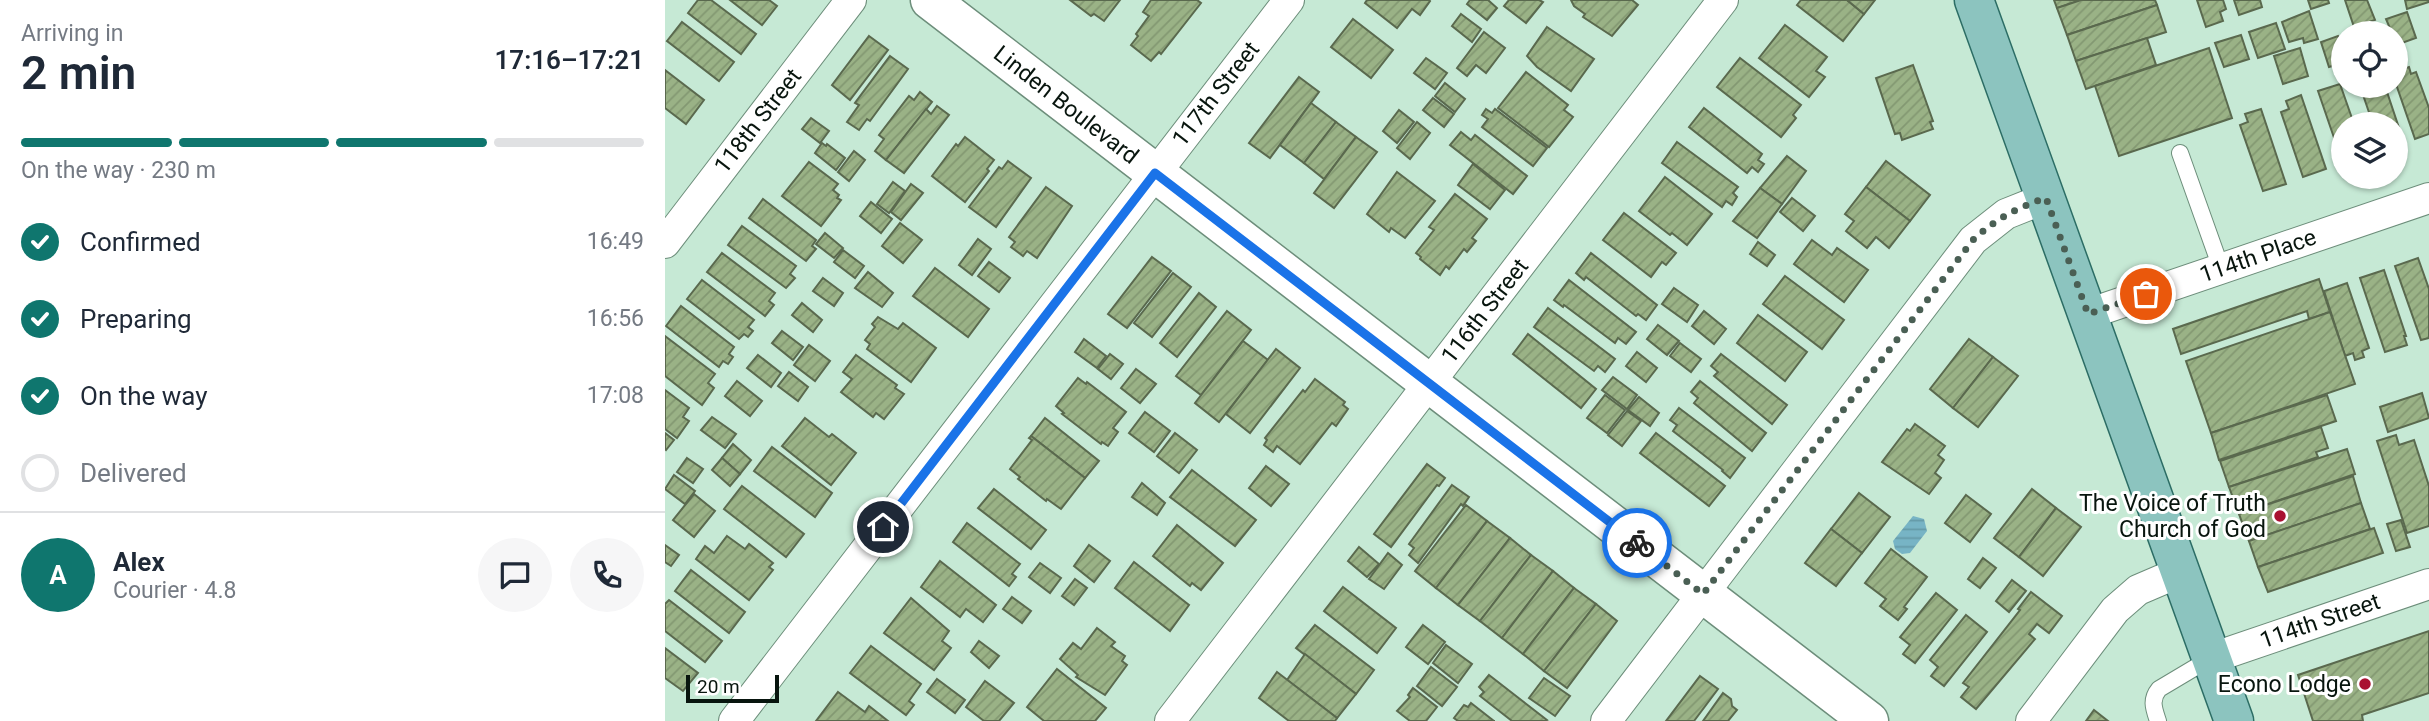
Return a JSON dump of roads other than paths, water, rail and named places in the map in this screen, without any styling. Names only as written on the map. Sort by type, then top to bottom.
[{"type":"main road","name":"Linden Boulevard","points":[[930,0],[1869,721]]},
{"type":"main road","points":[[1974,0],[2234,721]]},
{"type":"street","name":"118th Street","points":[[665,243],[852,0]]},
{"type":"street","name":"117th Street","points":[[734,721],[1289,0]]},
{"type":"street","name":"116th Street","points":[[1170,721],[1723,0]]},
{"type":"street","points":[[1606,721],[1973,240],[2006,214],[2046,198]]},
{"type":"street","name":"114th Place","points":[[2088,314],[2429,198]]},
{"type":"street","points":[[2031,721],[2115,610],[2138,590],[2180,572]]},
{"type":"street","name":"114th Street","points":[[2212,658],[2429,584]]},
{"type":"lane","points":[[2181,153],[2221,268]]},
{"type":"lane","points":[[2158,721],[2153,708],[2153,696],[2212,658]]},
{"type":"water","points":[[1913,516],[1924,519],[1927,531],[1910,553],[1902,554],[1895,549],[1893,541]]},
{"type":"place","name":"The Voice of Truth Church of God","points":[[2280,516]]},
{"type":"place","name":"Econo Lodge","points":[[2365,684]]}]
